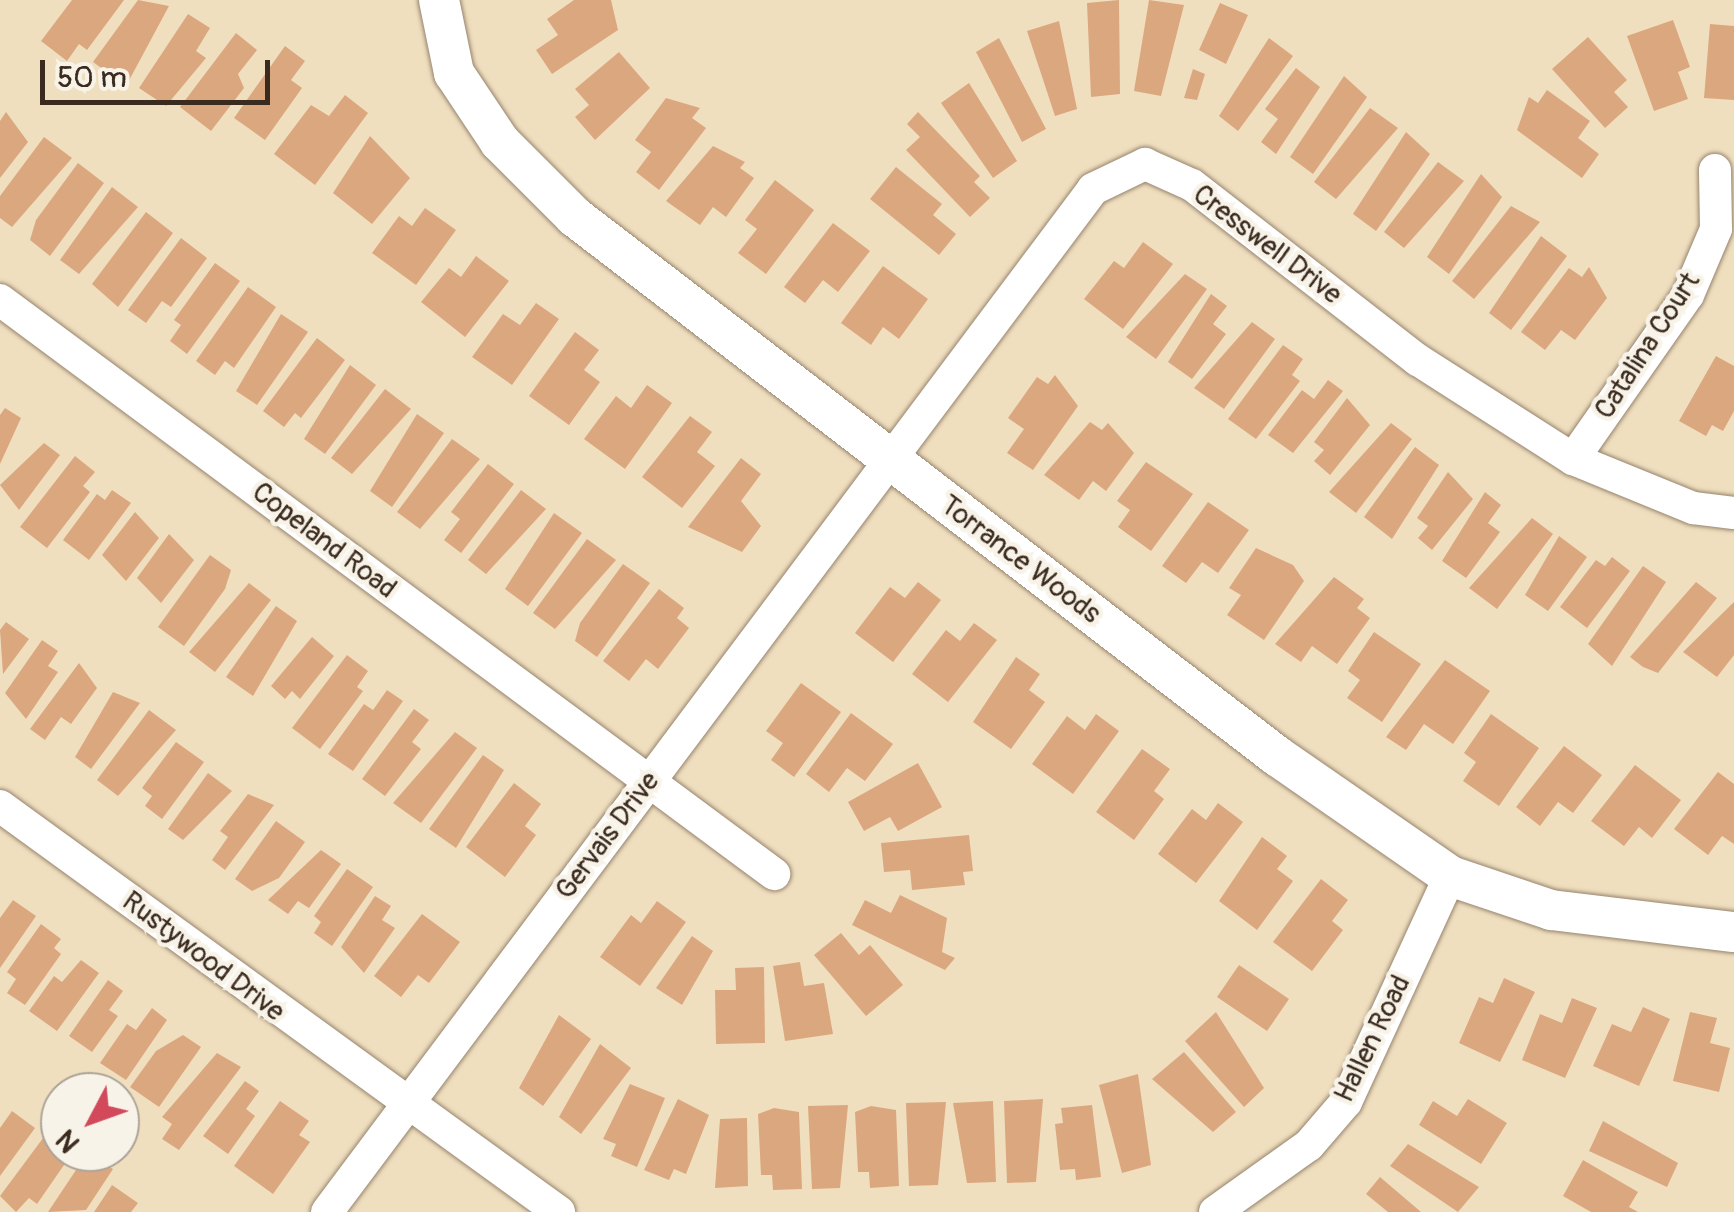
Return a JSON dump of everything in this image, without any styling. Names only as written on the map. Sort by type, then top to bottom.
[{"type":"street","name":"Torrance Woods","points":[[440,0],[454,73],[500,142],[576,217],[1277,756],[1450,876],[1551,910],[1734,932]]},
{"type":"street","name":"Cresswell Drive","points":[[888,459],[1058,226],[1093,189],[1144,164],[1192,185],[1418,360],[1573,458],[1693,508],[1734,513]]},
{"type":"street","name":"Catalina Court","points":[[1573,458],[1688,295],[1716,230],[1715,170]]},
{"type":"street","name":"Copeland Road","points":[[0,300],[774,874]]},
{"type":"street","name":"Gervais Drive","points":[[327,1212],[888,459]]},
{"type":"street","name":"Rustywood Drive","points":[[0,806],[405,1107]]},
{"type":"street","name":"Hallen Road","points":[[1215,1212],[1309,1145],[1346,1102],[1450,876]]},
{"type":"street","points":[[405,1107],[559,1212]]},
{"type":"building","points":[[72,0],[124,0],[87,50],[79,44],[67,61],[41,41]]},
{"type":"building","points":[[138,0],[169,6],[126,86],[93,62]]},
{"type":"building","points":[[574,0],[611,0],[618,30],[552,74],[536,50],[558,35],[547,19]]},
{"type":"building","points":[[1119,0],[1120,94],[1091,97],[1087,3]]},
{"type":"building","points":[[1149,0],[1184,5],[1161,96],[1134,91]]},
{"type":"building","points":[[1220,3],[1248,15],[1226,64],[1199,50]]},
{"type":"building","points":[[188,14],[210,28],[196,51],[206,58],[166,106],[139,88]]},
{"type":"building","points":[[1673,20],[1690,67],[1678,72],[1688,99],[1654,111],[1627,36]]},
{"type":"building","points":[[1059,21],[1077,109],[1055,116],[1027,31]]},
{"type":"building","points":[[1710,24],[1734,26],[1734,100],[1704,98]]},
{"type":"building","points":[[236,33],[257,50],[238,74],[244,88],[211,131],[180,107]]},
{"type":"building","points":[[1588,37],[1627,80],[1614,92],[1628,107],[1605,128],[1552,69]]},
{"type":"building","points":[[999,38],[1046,129],[1022,142],[976,52]]},
{"type":"building","points":[[1269,38],[1293,56],[1238,131],[1219,116]]},
{"type":"building","points":[[285,46],[305,61],[291,80],[302,88],[265,140],[234,118]]},
{"type":"building","points":[[619,52],[650,88],[595,140],[575,117],[589,105],[575,89]]},
{"type":"building","points":[[1296,68],[1320,87],[1276,154],[1261,142],[1278,119],[1265,109]]},
{"type":"building","points":[[1193,69],[1205,74],[1197,100],[1184,98]]},
{"type":"building","points":[[1344,76],[1367,97],[1313,174],[1290,157]]},
{"type":"building","points":[[969,83],[1017,161],[993,178],[941,103]]},
{"type":"building","points":[[1547,90],[1590,121],[1578,138],[1599,154],[1582,178],[1517,130],[1529,97],[1538,103]]},
{"type":"building","points":[[345,95],[368,113],[315,185],[274,154],[311,105],[329,116]]},
{"type":"building","points":[[666,98],[700,108],[692,118],[706,128],[659,190],[636,172],[651,152],[635,140]]},
{"type":"building","points":[[1370,108],[1398,128],[1336,199],[1314,182]]},
{"type":"building","points":[[6,112],[28,142],[0,178],[0,121]]},
{"type":"building","points":[[918,112],[980,176],[974,182],[990,198],[970,217],[906,150],[920,137],[907,124]]},
{"type":"building","points":[[1406,132],[1430,154],[1376,231],[1353,214]]},
{"type":"building","points":[[370,136],[410,178],[372,224],[333,193]]},
{"type":"building","points":[[44,137],[72,158],[12,227],[0,218],[0,196]]},
{"type":"building","points":[[713,146],[745,162],[740,168],[754,178],[726,217],[713,207],[700,225],[666,201]]},
{"type":"building","points":[[1438,162],[1464,181],[1404,248],[1384,232]]},
{"type":"building","points":[[78,163],[104,183],[50,256],[30,240],[36,220]]},
{"type":"building","points":[[896,167],[942,204],[933,215],[956,234],[939,255],[870,199]]},
{"type":"building","points":[[1481,174],[1502,197],[1449,274],[1427,257]]},
{"type":"building","points":[[775,180],[814,210],[766,274],[738,253],[757,229],[745,220]]},
{"type":"building","points":[[112,187],[138,207],[79,274],[60,260]]},
{"type":"building","points":[[1511,206],[1540,222],[1474,299],[1452,281]]},
{"type":"building","points":[[425,208],[456,230],[416,285],[372,253],[399,216],[412,226]]},
{"type":"building","points":[[146,212],[173,233],[118,307],[92,284]]},
{"type":"building","points":[[833,223],[870,251],[838,292],[823,280],[805,303],[784,287]]},
{"type":"building","points":[[1541,236],[1567,256],[1511,330],[1489,313]]},
{"type":"building","points":[[181,238],[207,258],[171,307],[162,301],[146,323],[128,310]]},
{"type":"building","points":[[1143,242],[1173,264],[1123,329],[1084,299],[1114,261],[1124,268]]},
{"type":"building","points":[[476,256],[509,281],[465,337],[421,302],[449,268],[461,277]]},
{"type":"building","points":[[215,263],[240,281],[187,354],[170,341],[181,325],[174,320]]},
{"type":"building","points":[[883,266],[928,299],[899,339],[883,327],[871,345],[841,323]]},
{"type":"building","points":[[1589,267],[1607,298],[1575,340],[1561,330],[1545,350],[1521,332],[1569,268],[1582,277]]},
{"type":"building","points":[[1185,274],[1207,289],[1156,359],[1126,337]]},
{"type":"building","points":[[248,287],[276,307],[234,368],[225,361],[215,375],[196,361]]},
{"type":"building","points":[[1211,294],[1227,306],[1213,324],[1226,334],[1192,379],[1168,362]]},
{"type":"building","points":[[536,303],[559,319],[512,385],[472,357],[503,314],[520,325]]},
{"type":"building","points":[[281,314],[308,332],[257,405],[236,391]]},
{"type":"building","points":[[1252,322],[1275,339],[1224,409],[1194,388]]},
{"type":"building","points":[[575,332],[599,350],[584,370],[600,382],[569,425],[529,396]]},
{"type":"building","points":[[317,338],[345,360],[301,418],[295,413],[284,427],[263,411]]},
{"type":"building","points":[[1283,345],[1303,359],[1292,375],[1300,381],[1256,439],[1228,419]]},
{"type":"building","points":[[1716,356],[1734,366],[1734,411],[1723,431],[1712,425],[1706,436],[1679,421]]},
{"type":"building","points":[[350,365],[376,385],[325,454],[304,439]]},
{"type":"building","points":[[1055,375],[1078,406],[1033,470],[1007,453],[1024,429],[1008,418],[1037,377],[1048,384]]},
{"type":"building","points":[[1328,380],[1343,391],[1293,453],[1268,435],[1302,390],[1314,399]]},
{"type":"building","points":[[647,385],[672,403],[625,469],[584,439],[616,396],[631,408]]},
{"type":"building","points":[[385,389],[411,409],[352,474],[331,458]]},
{"type":"building","points":[[1347,398],[1370,425],[1330,475],[1314,461],[1324,450],[1314,442]]},
{"type":"building","points":[[5,408],[21,418],[0,464],[0,415]]},
{"type":"building","points":[[417,414],[444,433],[392,507],[370,491]]},
{"type":"building","points":[[690,416],[712,432],[697,452],[715,466],[682,508],[642,477]]},
{"type":"building","points":[[1090,422],[1102,430],[1108,423],[1134,453],[1106,491],[1093,481],[1079,500],[1044,475]]},
{"type":"building","points":[[1391,423],[1412,439],[1356,513],[1329,492]]},
{"type":"building","points":[[452,439],[480,459],[420,529],[397,512]]},
{"type":"building","points":[[44,443],[60,455],[19,510],[0,485]]},
{"type":"building","points":[[1415,447],[1439,465],[1392,539],[1364,517]]},
{"type":"building","points":[[75,456],[95,472],[83,486],[90,492],[47,548],[20,527]]},
{"type":"building","points":[[741,458],[761,474],[741,501],[761,526],[742,552],[688,527]]},
{"type":"building","points":[[1146,462],[1193,494],[1151,551],[1118,527],[1130,510],[1117,501]]},
{"type":"building","points":[[488,464],[514,484],[461,553],[444,540],[460,519],[451,512]]},
{"type":"building","points":[[1448,472],[1473,499],[1432,550],[1418,538],[1428,526],[1417,518]]},
{"type":"building","points":[[112,490],[131,503],[89,560],[63,540],[97,494],[105,500]]},
{"type":"building","points":[[521,490],[546,509],[486,574],[468,560]]},
{"type":"building","points":[[1485,492],[1501,505],[1488,523],[1500,532],[1466,578],[1442,561]]},
{"type":"building","points":[[1208,502],[1249,530],[1218,573],[1202,562],[1186,583],[1162,566]]},
{"type":"building","points":[[135,512],[159,538],[126,581],[102,555]]},
{"type":"building","points":[[554,513],[582,533],[528,606],[505,589]]},
{"type":"building","points":[[1532,518],[1553,534],[1497,609],[1469,588]]},
{"type":"building","points":[[169,534],[194,560],[161,603],[137,578]]},
{"type":"building","points":[[1559,536],[1587,557],[1548,611],[1525,595]]},
{"type":"building","points":[[587,539],[616,560],[555,629],[533,613]]},
{"type":"building","points":[[1256,548],[1293,565],[1304,581],[1264,640],[1227,615],[1241,595],[1229,588]]},
{"type":"building","points":[[210,555],[231,570],[225,589],[184,646],[158,627]]},
{"type":"building","points":[[1612,557],[1630,571],[1587,628],[1560,607],[1596,560],[1605,566]]},
{"type":"building","points":[[623,564],[650,583],[597,657],[575,641],[580,623]]},
{"type":"building","points":[[1643,566],[1666,582],[1612,666],[1588,644]]},
{"type":"building","points":[[1334,577],[1364,599],[1357,608],[1370,618],[1337,664],[1312,646],[1301,662],[1275,644]]},
{"type":"building","points":[[918,582],[941,600],[893,662],[855,633],[890,587],[905,598]]},
{"type":"building","points":[[1696,582],[1717,598],[1658,673],[1643,667],[1630,657]]},
{"type":"building","points":[[249,583],[271,600],[215,672],[189,652]]},
{"type":"building","points":[[659,589],[684,608],[677,618],[689,628],[658,669],[646,659],[629,681],[603,661]]},
{"type":"building","points":[[1734,602],[1734,655],[1717,677],[1683,652]]},
{"type":"building","points":[[276,606],[297,621],[253,696],[226,677]]},
{"type":"building","points":[[6,622],[29,639],[3,674],[0,630]]},
{"type":"building","points":[[974,623],[997,640],[948,702],[912,674],[946,630],[960,641]]},
{"type":"building","points":[[1374,632],[1421,664],[1382,722],[1347,698],[1360,680],[1348,671]]},
{"type":"building","points":[[312,637],[334,656],[300,699],[292,691],[285,699],[271,686]]},
{"type":"building","points":[[42,640],[58,651],[48,666],[58,672],[26,719],[5,693]]},
{"type":"building","points":[[347,655],[368,671],[357,687],[363,691],[320,749],[292,728]]},
{"type":"building","points":[[1016,657],[1040,674],[1029,690],[1045,702],[1011,749],[973,722]]},
{"type":"building","points":[[1445,660],[1490,691],[1453,744],[1424,724],[1406,750],[1386,737]]},
{"type":"building","points":[[79,663],[97,688],[71,724],[61,717],[45,740],[30,729]]},
{"type":"building","points":[[801,683],[841,712],[794,777],[771,760],[783,743],[766,731]]},
{"type":"building","points":[[387,690],[403,701],[353,771],[328,754],[364,704],[373,710]]},
{"type":"building","points":[[113,692],[140,703],[91,769],[75,757]]},
{"type":"building","points":[[414,709],[429,720],[412,742],[421,749],[385,796],[362,779]]},
{"type":"building","points":[[149,710],[176,730],[118,796],[97,780]]},
{"type":"building","points":[[851,713],[893,744],[865,781],[847,768],[829,792],[806,774]]},
{"type":"building","points":[[1096,714],[1119,731],[1073,794],[1032,764],[1067,716],[1085,730]]},
{"type":"building","points":[[1491,714],[1539,748],[1499,806],[1463,781],[1476,762],[1464,753]]},
{"type":"building","points":[[455,732],[477,748],[421,823],[393,803]]},
{"type":"building","points":[[176,742],[204,762],[162,819],[145,806],[152,796],[142,788]]},
{"type":"building","points":[[1564,746],[1602,775],[1573,813],[1558,802],[1540,826],[1516,807]]},
{"type":"building","points":[[1142,749],[1170,769],[1154,791],[1164,799],[1134,840],[1096,812]]},
{"type":"building","points":[[483,755],[504,770],[456,848],[429,829]]},
{"type":"building","points":[[918,763],[942,807],[898,831],[890,817],[864,831],[848,802]]},
{"type":"building","points":[[1635,765],[1681,800],[1652,838],[1639,827],[1624,846],[1591,821]]},
{"type":"building","points":[[1718,772],[1734,784],[1734,844],[1722,836],[1708,855],[1674,829]]},
{"type":"building","points":[[208,773],[232,791],[183,840],[168,829]]},
{"type":"building","points":[[514,783],[541,804],[525,826],[536,835],[505,877],[466,847]]},
{"type":"building","points":[[248,794],[274,805],[225,870],[212,860],[228,837],[220,831]]},
{"type":"building","points":[[1218,803],[1243,822],[1196,883],[1158,854],[1192,809],[1206,820]]},
{"type":"building","points":[[276,821],[305,842],[279,878],[252,891],[235,879]]},
{"type":"building","points":[[969,835],[973,871],[963,872],[965,885],[912,890],[910,870],[884,872],[881,843]]},
{"type":"building","points":[[1262,837],[1287,856],[1277,869],[1293,881],[1257,930],[1219,901]]},
{"type":"building","points":[[321,850],[341,864],[309,908],[298,901],[288,914],[268,900]]},
{"type":"building","points":[[347,869],[373,887],[332,946],[314,933],[321,922],[314,916]]},
{"type":"building","points":[[1321,879],[1348,900],[1332,921],[1343,930],[1312,971],[1273,942]]},
{"type":"building","points":[[900,895],[947,918],[942,952],[955,958],[945,970],[852,925],[865,900],[891,913]]},
{"type":"building","points":[[375,896],[391,906],[382,920],[395,928],[364,973],[341,947]]},
{"type":"building","points":[[13,900],[36,916],[0,968],[0,918]]},
{"type":"building","points":[[657,901],[686,922],[640,986],[600,957],[631,915],[641,923]]},
{"type":"building","points":[[422,914],[460,942],[429,983],[418,975],[401,997],[374,976]]},
{"type":"building","points":[[41,924],[61,939],[54,948],[61,954],[25,1005],[7,993],[16,979],[7,972]]},
{"type":"building","points":[[841,933],[859,955],[870,945],[903,985],[866,1016],[814,955]]},
{"type":"building","points":[[692,936],[713,951],[682,1005],[656,988]]},
{"type":"building","points":[[81,960],[99,973],[57,1031],[29,1011],[54,976],[62,982]]},
{"type":"building","points":[[800,962],[804,986],[824,983],[833,1034],[785,1041],[773,966]]},
{"type":"building","points":[[1239,965],[1289,999],[1267,1031],[1217,997]]},
{"type":"building","points":[[764,967],[765,1043],[716,1044],[715,990],[736,990],[735,968]]},
{"type":"building","points":[[1504,978],[1535,992],[1500,1062],[1459,1043],[1479,997],[1493,1003]]},
{"type":"building","points":[[108,980],[123,991],[109,1010],[118,1016],[92,1052],[69,1036]]},
{"type":"building","points":[[1572,998],[1597,1008],[1565,1078],[1522,1060],[1540,1014],[1562,1023]]},
{"type":"building","points":[[1643,1007],[1670,1019],[1639,1086],[1593,1066],[1612,1024],[1631,1032]]},
{"type":"building","points":[[152,1008],[167,1020],[131,1072],[114,1072],[100,1063],[127,1024],[136,1030]]},
{"type":"building","points":[[1216,1012],[1264,1088],[1244,1107],[1185,1041]]},
{"type":"building","points":[[1690,1012],[1717,1018],[1710,1043],[1730,1048],[1719,1092],[1673,1081]]},
{"type":"building","points":[[559,1015],[591,1039],[543,1106],[519,1088]]},
{"type":"building","points":[[183,1035],[201,1047],[159,1107],[140,1094],[140,1073],[156,1051]]},
{"type":"building","points":[[600,1044],[631,1068],[581,1134],[559,1117]]},
{"type":"building","points":[[1184,1052],[1236,1112],[1213,1132],[1152,1079]]},
{"type":"building","points":[[217,1053],[241,1067],[179,1150],[162,1139],[172,1124],[162,1117]]},
{"type":"building","points":[[1138,1074],[1151,1165],[1122,1173],[1099,1085]]},
{"type":"building","points":[[245,1081],[259,1091],[246,1109],[255,1116],[228,1154],[203,1136]]},
{"type":"building","points":[[630,1084],[665,1098],[637,1167],[611,1156],[616,1144],[603,1139]]},
{"type":"building","points":[[678,1099],[709,1115],[686,1174],[674,1169],[669,1180],[644,1170]]},
{"type":"building","points":[[1043,1099],[1036,1182],[1007,1183],[1004,1101]]},
{"type":"building","points":[[1468,1099],[1507,1123],[1481,1164],[1419,1125],[1433,1101],[1457,1116]]},
{"type":"building","points":[[280,1101],[309,1121],[299,1135],[310,1142],[273,1194],[234,1166]]},
{"type":"building","points":[[993,1101],[996,1182],[967,1183],[953,1103]]},
{"type":"building","points":[[946,1102],[938,1185],[909,1186],[906,1103]]},
{"type":"building","points":[[848,1105],[840,1188],[812,1189],[808,1106]]},
{"type":"building","points":[[1092,1105],[1101,1177],[1076,1180],[1075,1169],[1060,1170],[1055,1124],[1063,1123],[1061,1108]]},
{"type":"building","points":[[871,1106],[896,1110],[899,1186],[870,1188],[869,1172],[858,1172],[855,1112]]},
{"type":"building","points":[[774,1108],[799,1112],[802,1189],[773,1190],[772,1175],[761,1175],[758,1114]]},
{"type":"building","points":[[12,1111],[35,1128],[0,1176],[0,1128]]},
{"type":"building","points":[[747,1118],[748,1186],[715,1188],[720,1119]]},
{"type":"building","points":[[1603,1121],[1678,1163],[1667,1187],[1589,1151]]},
{"type":"building","points":[[40,1142],[40,1172],[59,1172],[37,1204],[29,1198],[16,1212],[0,1196]]},
{"type":"building","points":[[1408,1144],[1479,1187],[1458,1212],[1390,1166]]},
{"type":"building","points":[[1583,1160],[1638,1192],[1629,1207],[1638,1212],[1591,1212],[1563,1196]]},
{"type":"building","points":[[75,1172],[111,1172],[86,1210],[48,1212]]},
{"type":"building","points":[[1380,1177],[1421,1212],[1388,1212],[1366,1194]]},
{"type":"building","points":[[112,1185],[138,1203],[131,1212],[94,1212]]}]
